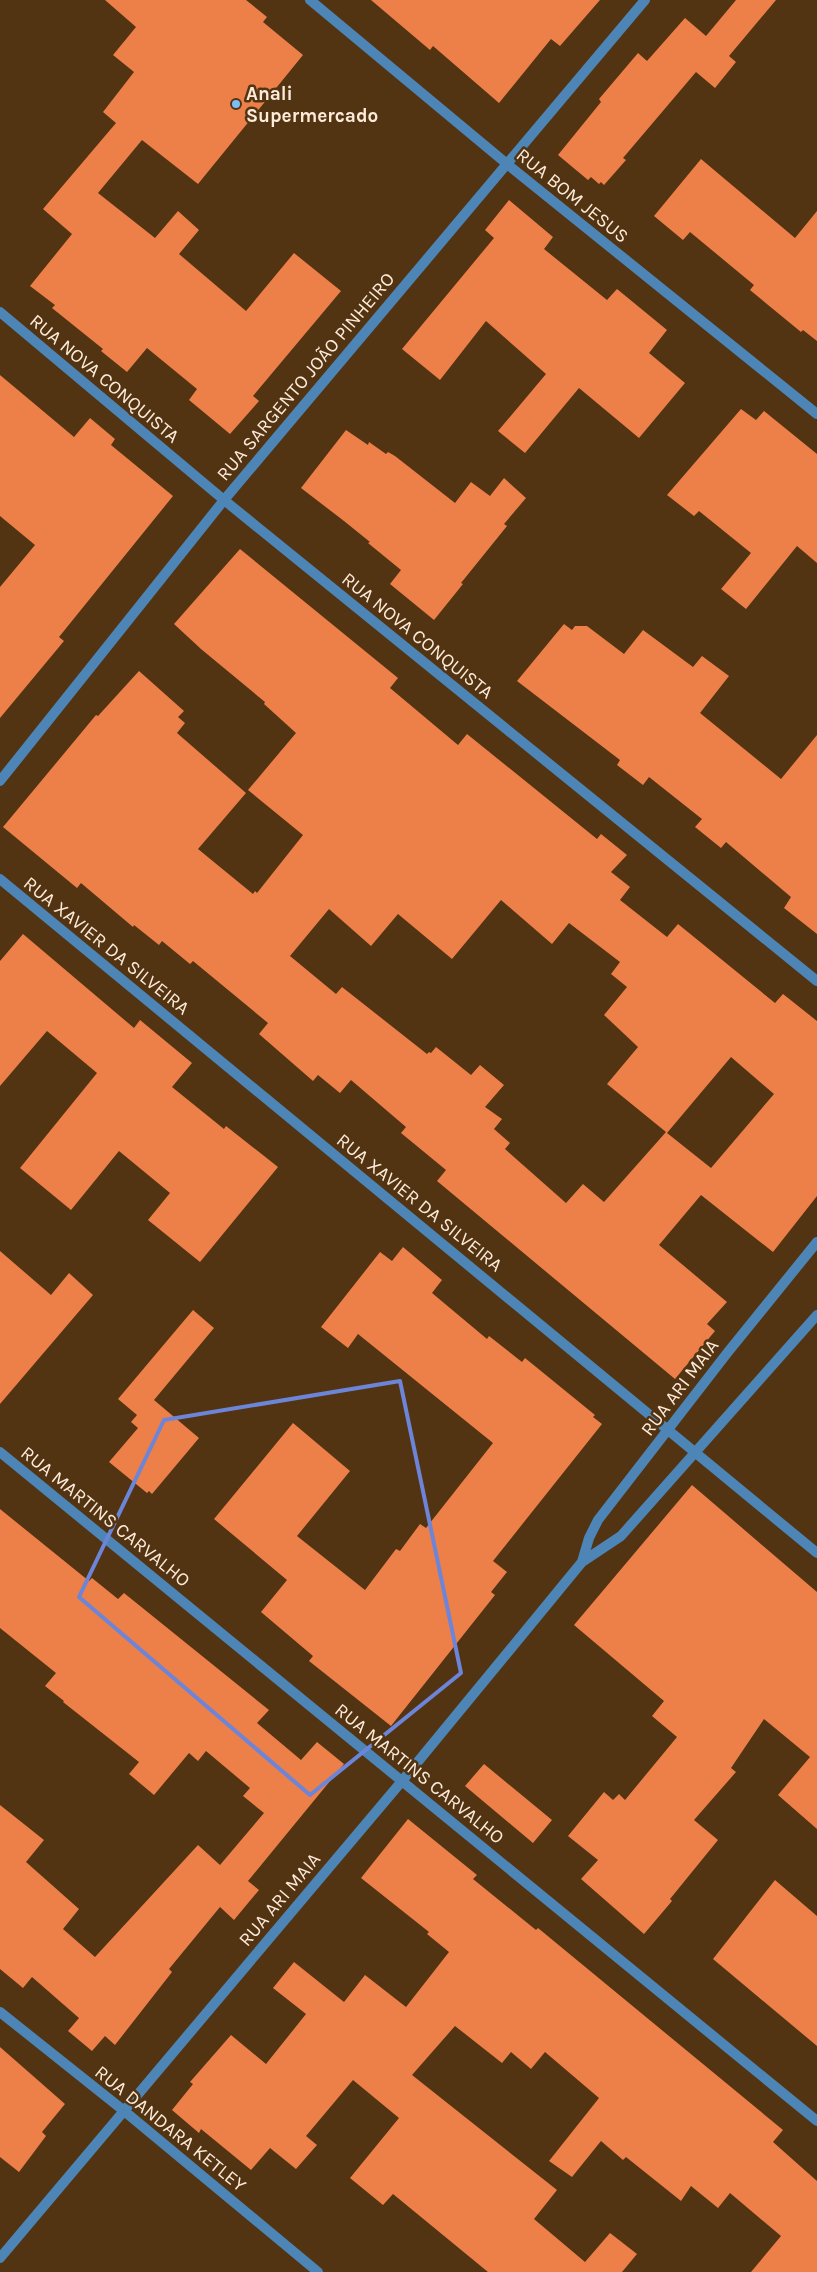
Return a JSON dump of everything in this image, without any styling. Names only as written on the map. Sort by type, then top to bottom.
[{"type":"street","name":"RUA BOM JESUS","points":[[310,0],[507,164],[817,414]]},
{"type":"street","name":"RUA SARGENTO JOÃO PINHEIRO","points":[[0,781],[224,500],[645,0]]},
{"type":"street","name":"RUA NOVA CONQUISTA","points":[[0,312],[224,500],[817,982]]},
{"type":"street","name":"RUA XAVIER DA SILVEIRA","points":[[0,879],[817,1553]]},
{"type":"street","name":"RUA ARI MAIA","points":[[582,1562],[598,1520],[728,1352],[817,1242]]},
{"type":"street","name":"RUA ARI MAIA","points":[[0,2258],[402,1781],[582,1562],[621,1536],[817,1315]]},
{"type":"street","name":"RUA MARTINS CARVALHO","points":[[0,1452],[817,2122]]},
{"type":"street","name":"RUA DANDARA KETLEY","points":[[0,2012],[123,2110],[318,2272]]},
{"type":"highlighted area","points":[[400,1381],[461,1673],[310,1795],[79,1597],[164,1420]]},
{"type":"building","points":[[105,0],[246,0],[267,17],[263,22],[303,55],[198,184],[142,140],[98,193],[155,238],[178,211],[199,230],[179,254],[246,311],[294,253],[341,291],[253,396],[259,401],[230,434],[189,400],[197,389],[147,348],[127,372],[101,351],[103,349],[52,308],[55,305],[30,286],[72,234],[43,209],[116,123],[103,112],[134,72],[113,55],[136,27]]},
{"type":"building","points":[[371,0],[600,0],[560,46],[551,39],[499,103],[433,46],[430,50]]},
{"type":"building","points":[[736,0],[776,0],[729,56],[736,62],[715,88],[696,72],[623,158],[626,160],[604,185],[601,182],[599,184],[591,177],[588,180],[558,155],[601,102],[599,99],[638,53],[647,61],[685,18],[706,36]]},
{"type":"building","points":[[701,159],[795,238],[817,211],[817,341],[803,330],[801,332],[750,290],[754,285],[690,232],[683,240],[654,216]]},
{"type":"building","points":[[509,200],[553,237],[544,249],[607,300],[617,289],[667,330],[649,353],[685,383],[639,438],[579,388],[525,453],[498,431],[546,374],[486,321],[440,380],[402,349],[494,238],[485,230]]},
{"type":"building","points":[[0,375],[74,437],[90,418],[115,439],[111,445],[173,496],[59,637],[64,641],[0,718],[0,587],[35,545],[0,516]]},
{"type":"building","points":[[741,409],[756,420],[764,411],[817,454],[817,563],[797,546],[746,609],[721,589],[751,553],[699,511],[694,516],[667,495]]},
{"type":"building","points":[[346,430],[368,445],[369,442],[386,454],[388,452],[395,456],[455,503],[471,482],[490,496],[504,478],[526,498],[504,524],[507,526],[434,620],[390,584],[401,570],[368,543],[370,542],[301,488]]},
{"type":"building","points":[[240,549],[398,678],[390,688],[458,745],[467,734],[597,839],[601,834],[627,855],[611,872],[630,887],[620,900],[667,937],[678,924],[775,1003],[783,994],[817,1021],[817,1196],[773,1252],[701,1195],[659,1245],[727,1302],[707,1324],[715,1331],[675,1379],[437,1181],[446,1170],[401,1133],[406,1127],[351,1080],[340,1093],[318,1075],[313,1081],[259,1034],[268,1023],[193,961],[190,964],[162,941],[159,945],[134,925],[133,927],[81,883],[77,888],[3,827],[96,715],[98,716],[139,671],[184,711],[178,717],[185,723],[177,733],[246,793],[198,849],[253,894],[255,891],[257,893],[303,835],[248,790],[296,733],[264,704],[265,702],[174,624]],"holes":[[[501,900],[552,944],[569,923],[620,962],[611,974],[627,987],[604,1015],[638,1047],[607,1084],[666,1132],[604,1202],[583,1184],[566,1203],[505,1149],[510,1143],[494,1129],[502,1119],[485,1107],[504,1085],[480,1065],[471,1075],[436,1047],[431,1053],[427,1054],[342,987],[336,994],[290,956],[329,909],[371,946],[398,914],[452,959]],[[731,1057],[774,1094],[711,1168],[667,1133]]]},
{"type":"building","points":[[564,624],[572,630],[575,626],[587,626],[624,654],[643,630],[693,667],[702,656],[729,676],[700,713],[781,779],[817,735],[817,934],[784,908],[791,897],[726,842],[721,848],[695,827],[702,819],[649,777],[643,785],[617,765],[620,760],[517,681]]},
{"type":"building","points":[[23,934],[134,1028],[140,1020],[192,1063],[172,1087],[224,1129],[226,1126],[278,1167],[200,1262],[148,1220],[170,1193],[119,1151],[71,1210],[20,1168],[97,1073],[47,1031],[0,1086],[0,961]]},
{"type":"building","points":[[403,1247],[442,1280],[432,1293],[487,1339],[489,1336],[522,1362],[525,1358],[595,1415],[593,1417],[602,1424],[493,1561],[507,1572],[491,1592],[495,1595],[391,1726],[309,1661],[313,1656],[261,1612],[287,1580],[214,1519],[293,1423],[350,1471],[297,1536],[365,1590],[396,1549],[400,1551],[420,1524],[426,1528],[493,1443],[358,1334],[348,1348],[321,1327],[380,1252],[392,1261]]},
{"type":"building","points":[[0,1251],[51,1295],[69,1273],[93,1295],[0,1404]]},
{"type":"building","points":[[193,1310],[214,1328],[154,1400],[199,1438],[152,1494],[149,1491],[147,1493],[109,1462],[138,1428],[131,1422],[137,1415],[118,1399]]},
{"type":"building","points":[[692,1485],[817,1592],[817,1829],[778,1795],[810,1757],[764,1719],[731,1768],[736,1772],[694,1820],[718,1840],[670,1899],[672,1901],[644,1934],[581,1879],[598,1860],[568,1836],[604,1792],[613,1800],[619,1794],[625,1800],[677,1737],[652,1716],[664,1701],[574,1625]]},
{"type":"building","points":[[0,1509],[89,1581],[92,1578],[118,1599],[124,1593],[269,1710],[257,1723],[301,1760],[317,1742],[344,1764],[248,1881],[259,1890],[234,1920],[220,1907],[169,1969],[172,1972],[115,2045],[105,2036],[92,2051],[68,2031],[79,2018],[32,1977],[23,1988],[0,1969],[0,1805],[44,1840],[26,1862],[79,1909],[63,1929],[95,1957],[198,1845],[220,1865],[264,1813],[243,1796],[250,1788],[206,1751],[198,1761],[189,1753],[154,1795],[129,1774],[139,1762],[45,1686],[56,1673],[0,1628]]},
{"type":"building","points":[[484,1764],[552,1820],[533,1843],[465,1786]]},
{"type":"building","points":[[408,1819],[477,1875],[473,1879],[536,1930],[538,1928],[783,2130],[773,2142],[817,2181],[817,2272],[751,2272],[781,2236],[730,2193],[718,2208],[691,2186],[681,2201],[626,2157],[623,2160],[601,2141],[572,2177],[549,2161],[599,2098],[545,2052],[531,2069],[511,2052],[502,2063],[455,2026],[412,2075],[557,2190],[534,2219],[585,2262],[610,2233],[637,2254],[622,2272],[488,2272],[393,2194],[383,2205],[350,2178],[399,2118],[353,2080],[306,2136],[317,2145],[296,2169],[270,2148],[251,2170],[201,2129],[199,2133],[172,2110],[193,2084],[190,2082],[231,2035],[266,2064],[306,2014],[273,1988],[294,1962],[344,2002],[365,1975],[406,2007],[449,1952],[427,1934],[429,1932],[361,1878]]},
{"type":"building","points":[[775,1880],[817,1916],[817,2046],[713,1959]]},
{"type":"building","points":[[0,2047],[65,2104],[42,2132],[46,2136],[19,2172],[0,2157]]},
{"type":"place","name":"Anali Supermercado","points":[[236,104]]}]
